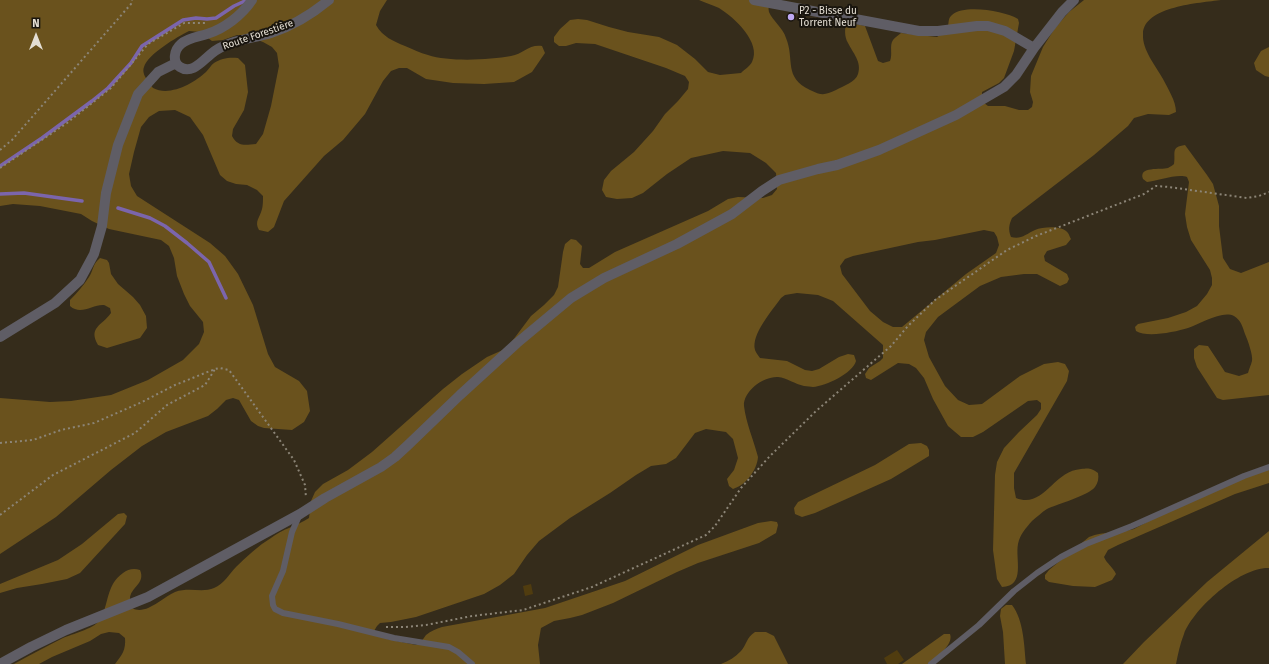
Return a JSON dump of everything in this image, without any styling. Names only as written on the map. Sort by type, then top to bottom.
[{"type":"street","name":"Route Forestière","points":[[252,0],[237,17],[220,28],[180,45],[175,53],[176,63],[184,69],[193,68],[223,46],[287,27],[307,16],[329,0]]},
{"type":"street","points":[[754,0],[919,32],[988,26],[1005,31],[1034,48]]},
{"type":"street","points":[[0,664],[66,630],[148,597],[300,514],[395,457],[517,343],[571,298],[604,278],[677,244],[732,214],[779,180],[837,165],[879,150],[956,115],[1004,87],[1016,75],[1034,48],[1062,12],[1074,0]]},
{"type":"street","points":[[0,337],[55,303],[80,280],[94,254],[102,226],[106,193],[118,145],[138,94],[158,72],[176,63]]},
{"type":"lane","points":[[931,664],[979,625],[1014,591],[1061,557],[1086,544],[1132,526],[1244,476],[1269,467]]},
{"type":"lane","points":[[300,514],[292,532],[283,572],[272,596],[275,609],[283,614],[338,624],[378,635],[449,647],[458,652],[472,664]]},
{"type":"path","points":[[0,150],[12,140],[131,4],[132,0]]},
{"type":"path","points":[[0,168],[67,123],[111,88],[148,44],[184,23],[209,22]]},
{"type":"path","points":[[378,635],[382,630],[390,626],[406,627],[426,625],[472,616],[516,611],[550,602],[602,583],[706,535],[715,526],[741,488],[770,456],[816,411],[891,346],[935,300],[1007,250],[1036,236],[1144,194],[1156,186],[1169,186],[1248,198],[1269,192]]},
{"type":"path","points":[[0,443],[33,440],[61,430],[94,423],[142,402],[175,385],[215,369],[220,368],[229,370],[294,460],[305,485],[306,493],[305,501],[300,514]]},
{"type":"path","points":[[0,515],[53,475],[136,433],[167,405],[205,385],[215,369]]},
{"type":"shaded area","points":[[0,0],[387,0],[380,11],[376,25],[385,36],[425,54],[447,59],[492,59],[515,55],[533,46],[542,46],[545,53],[532,72],[514,82],[484,84],[453,83],[426,79],[407,68],[399,68],[391,71],[383,81],[365,114],[343,140],[324,156],[284,201],[274,227],[268,232],[259,230],[257,224],[262,208],[263,196],[257,190],[247,185],[227,181],[220,175],[203,135],[190,117],[175,110],[159,111],[149,117],[141,127],[134,152],[129,174],[131,186],[137,196],[210,243],[225,256],[238,274],[253,305],[268,354],[275,367],[299,381],[307,391],[310,411],[304,422],[292,430],[264,428],[251,421],[239,400],[233,398],[226,400],[208,416],[166,432],[142,446],[111,470],[56,517],[0,554],[0,398],[50,402],[71,401],[111,395],[148,380],[183,360],[199,344],[204,332],[203,322],[190,306],[184,294],[177,276],[174,258],[169,246],[161,240],[109,229],[81,214],[40,206],[13,204],[0,206]],"holes":[[[189,31],[200,32],[212,41],[223,40],[237,35],[244,35],[263,42],[272,47],[277,53],[279,66],[271,106],[263,134],[256,144],[239,144],[232,136],[233,129],[244,110],[248,92],[245,65],[238,58],[226,58],[217,61],[195,80],[181,88],[174,90],[167,91],[153,88],[145,76],[143,71],[144,67],[157,51]]]},
{"type":"shaded area","points":[[699,0],[769,0],[769,12],[785,34],[789,46],[793,74],[802,85],[810,90],[823,94],[832,92],[849,84],[857,77],[858,74],[858,62],[846,38],[846,22],[865,26],[878,61],[883,63],[890,61],[892,42],[901,33],[937,37],[947,28],[951,16],[958,12],[975,9],[1004,13],[1018,19],[1019,23],[1014,51],[1004,78],[999,83],[982,92],[982,96],[984,103],[988,106],[1005,106],[1019,110],[1028,110],[1032,107],[1033,102],[1030,92],[1031,76],[1043,47],[1055,28],[1069,12],[1084,0],[1221,0],[1174,8],[1153,17],[1146,25],[1143,40],[1147,52],[1171,95],[1175,104],[1176,112],[1169,115],[1148,114],[1134,118],[1128,126],[1094,155],[1012,218],[1009,227],[1011,237],[1018,238],[1043,228],[1057,228],[1065,230],[1068,233],[1071,239],[1066,245],[1047,251],[1044,256],[1045,261],[1067,274],[1069,279],[1067,283],[1060,286],[1037,274],[1001,277],[980,286],[938,317],[926,332],[924,340],[929,357],[945,386],[958,400],[969,405],[982,404],[1020,376],[1044,364],[1058,362],[1065,364],[1069,371],[1067,381],[1014,473],[1016,498],[1026,500],[1034,498],[1071,471],[1086,468],[1098,473],[1097,484],[1086,494],[1047,509],[1032,521],[1019,540],[1017,550],[1018,571],[1014,582],[1002,587],[997,579],[993,550],[995,475],[997,462],[1004,448],[1037,415],[1041,409],[1041,403],[1037,400],[1028,401],[983,432],[973,437],[961,437],[948,426],[933,399],[924,378],[916,368],[909,364],[898,363],[871,380],[866,378],[865,374],[869,368],[883,358],[883,345],[833,301],[818,295],[797,293],[785,295],[781,298],[759,330],[756,337],[755,350],[760,358],[787,361],[805,370],[812,371],[848,354],[854,355],[856,361],[854,366],[845,374],[818,386],[804,386],[778,377],[772,377],[761,382],[751,390],[747,395],[744,406],[746,419],[758,457],[756,467],[746,481],[733,489],[729,486],[727,479],[734,470],[738,458],[733,439],[726,432],[706,429],[695,433],[676,458],[666,464],[651,466],[636,475],[570,518],[539,541],[514,574],[500,585],[484,594],[416,617],[380,623],[374,631],[387,639],[416,645],[421,642],[426,635],[442,627],[545,608],[625,581],[698,545],[758,523],[771,521],[777,522],[778,525],[776,533],[759,543],[698,563],[613,603],[582,615],[554,621],[541,628],[538,645],[540,664],[115,664],[123,652],[125,638],[119,633],[109,632],[101,634],[90,641],[39,664],[14,664],[63,638],[96,624],[105,608],[110,589],[117,578],[127,571],[133,569],[140,570],[141,579],[132,591],[130,600],[132,608],[143,610],[175,592],[185,590],[205,590],[218,586],[244,559],[262,544],[280,532],[309,518],[311,501],[315,492],[323,484],[348,470],[372,452],[462,374],[487,357],[505,349],[510,344],[531,316],[554,295],[558,287],[565,244],[571,239],[576,240],[582,246],[580,264],[583,268],[589,268],[615,252],[708,211],[728,199],[738,197],[763,198],[772,195],[777,189],[776,173],[766,163],[750,153],[723,151],[691,158],[667,174],[643,193],[632,198],[617,199],[606,197],[602,190],[604,180],[611,171],[634,152],[653,131],[665,114],[688,89],[689,82],[685,76],[666,68],[595,44],[576,43],[566,46],[559,46],[554,42],[554,37],[570,20],[587,20],[628,32],[659,37],[677,45],[695,59],[708,72],[720,75],[741,73],[752,62],[754,55],[750,39],[739,24],[725,12]],"holes":[[[984,230],[994,232],[999,245],[996,253],[966,274],[902,327],[893,327],[883,322],[870,311],[842,274],[840,266],[845,259],[853,256]]]},
{"type":"shaded area","points":[[1269,47],[1269,77],[1256,70],[1254,63],[1261,51]]},
{"type":"shaded area","points":[[1185,145],[1213,184],[1219,206],[1219,226],[1223,258],[1230,269],[1241,273],[1269,262],[1269,395],[1223,400],[1217,398],[1197,367],[1194,358],[1194,349],[1199,345],[1208,346],[1225,372],[1239,376],[1248,373],[1252,361],[1251,352],[1248,340],[1241,324],[1234,316],[1217,316],[1188,328],[1169,333],[1147,334],[1136,331],[1135,327],[1138,324],[1168,318],[1186,312],[1197,306],[1212,285],[1210,270],[1191,240],[1187,227],[1185,214],[1189,182],[1187,177],[1178,176],[1147,182],[1143,179],[1142,175],[1147,170],[1168,168],[1174,164],[1175,149]]},
{"type":"shaded area","points":[[100,258],[107,260],[111,274],[118,284],[140,305],[146,316],[147,328],[140,338],[107,348],[98,345],[95,339],[95,330],[111,313],[110,308],[105,305],[100,305],[78,310],[70,306],[70,300],[87,280]]},
{"type":"shaded area","points":[[921,443],[927,446],[929,456],[891,479],[815,513],[802,517],[795,514],[794,508],[798,502],[875,465],[909,444]]},
{"type":"shaded area","points":[[1269,466],[1269,483],[1235,494],[1108,550],[1104,557],[1116,574],[1112,580],[1095,587],[1073,586],[1049,582],[1045,579],[1045,575],[1049,570],[1089,537],[1134,529],[1188,500]]},
{"type":"shaded area","points":[[124,513],[127,516],[125,524],[80,573],[67,579],[17,588],[0,593],[0,584],[58,560],[82,544],[118,514]]},
{"type":"shaded area","points":[[1269,531],[1269,568],[1257,569],[1245,574],[1219,591],[1208,601],[1189,624],[1180,645],[1176,664],[1123,664],[1207,582]]},
{"type":"shaded area","points":[[1006,605],[1012,605],[1019,618],[1023,633],[1026,664],[1005,664],[1003,632],[1000,616],[1001,609]]},
{"type":"shaded area","points":[[755,632],[766,632],[774,636],[788,664],[721,664],[739,653]]},
{"type":"shaded area","points":[[944,634],[950,634],[950,642],[930,664],[902,664]]},
{"type":"building","points":[[531,584],[533,594],[525,596],[523,586]]},
{"type":"building","points":[[897,650],[904,660],[898,664],[887,664],[884,658]]},
{"type":"waterway","points":[[0,166],[42,138],[108,88],[131,63],[142,46],[183,20],[196,18],[216,18],[234,6],[245,1]]},
{"type":"waterway","points":[[0,194],[24,193],[82,201]]},
{"type":"waterway","points":[[118,208],[150,218],[165,226],[187,243],[209,262],[226,298]]},
{"type":"place","name":"P2 - Bisse du Torrent Neuf","points":[[791,17]]}]
